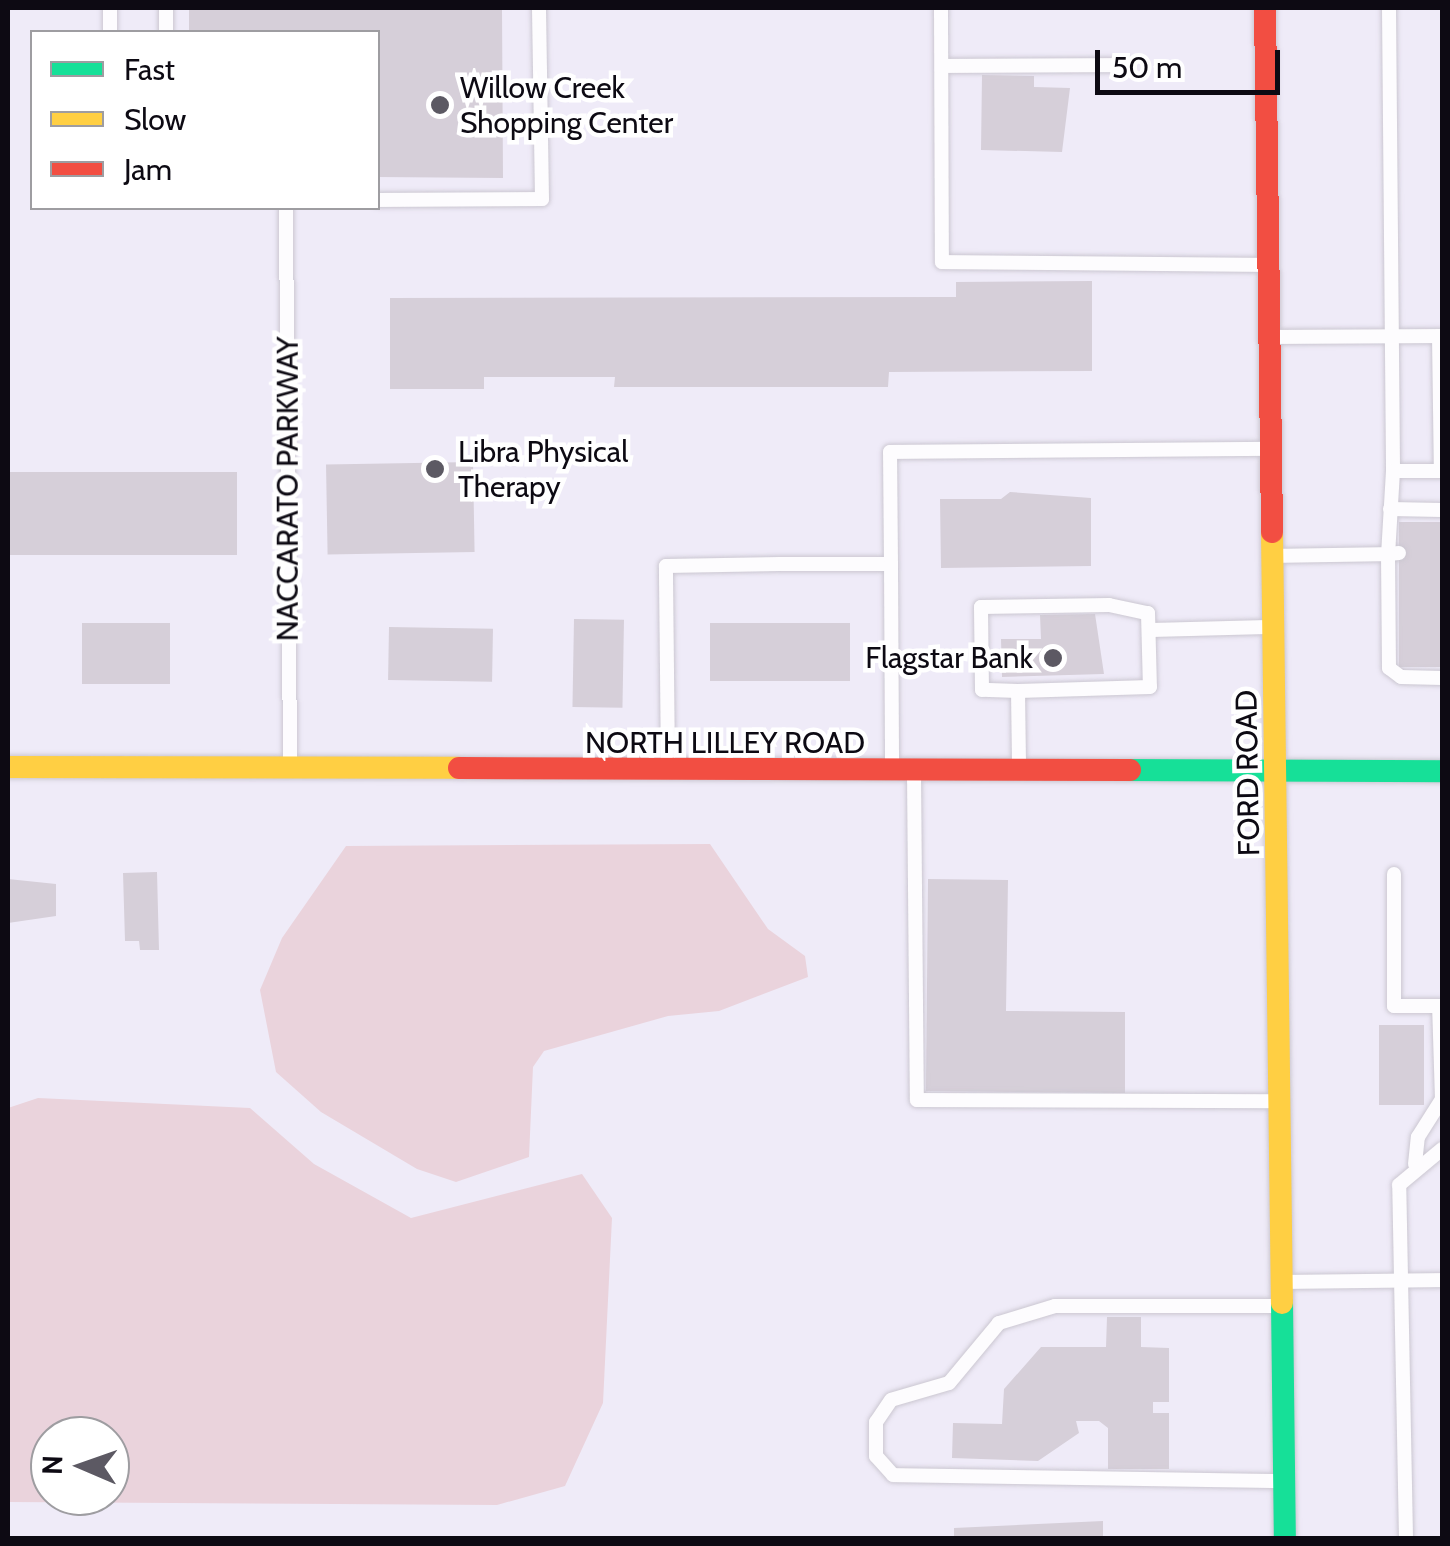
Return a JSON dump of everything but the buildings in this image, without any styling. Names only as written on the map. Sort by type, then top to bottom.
[{"type":"main road","name":"FORD ROAD","points":[[1265,8],[1273,337],[1285,1538]]},
{"type":"main road","name":"NORTH LILLEY ROAD","points":[[8,767],[668,773],[1442,770]]},
{"type":"lane","points":[[380,200],[542,199],[539,8]]},
{"type":"lane","points":[[941,8],[942,262],[1272,265]]},
{"type":"lane","points":[[1388,8],[1390,509],[1394,554],[1394,636],[1388,668],[1401,677],[1442,678]]},
{"type":"lane","points":[[942,66],[1126,65]]},
{"type":"lane","name":"NACCARATO PARKWAY","points":[[286,210],[290,771]]},
{"type":"lane","points":[[1273,337],[1441,336],[1442,471],[1392,471]]},
{"type":"lane","points":[[1274,449],[890,452],[891,564],[903,773],[915,877],[917,1100],[1281,1101]]},
{"type":"lane","points":[[1390,509],[1442,510]]},
{"type":"lane","points":[[1275,556],[1394,554]]},
{"type":"lane","points":[[668,773],[666,566],[891,564]]},
{"type":"lane","points":[[1109,605],[1148,613],[1148,630],[1150,687],[982,690],[981,607],[1109,605]]},
{"type":"lane","points":[[1148,630],[1276,626]]},
{"type":"lane","points":[[1018,690],[1019,773]]},
{"type":"lane","points":[[1394,874],[1394,1006],[1441,1006],[1442,1099],[1418,1137],[1416,1164]]},
{"type":"lane","points":[[1406,1538],[1399,1185],[1416,1164],[1442,1149]]},
{"type":"lane","points":[[1285,1481],[894,1475],[876,1456],[876,1422],[891,1400],[950,1383],[1000,1323],[1055,1306],[1283,1294],[1442,1280]]},
{"type":"shaded area","points":[[710,844],[768,929],[805,956],[808,977],[719,1011],[668,1016],[544,1051],[533,1067],[529,1157],[456,1182],[417,1169],[321,1112],[276,1072],[260,990],[282,938],[346,846]]},
{"type":"shaded area","points":[[38,1098],[250,1108],[314,1164],[411,1218],[582,1174],[612,1218],[603,1403],[565,1486],[497,1505],[130,1503],[130,1416],[30,1416],[30,1502],[8,1502],[8,1108]]},
{"type":"traffic: fast","points":[[1130,770],[1442,771]]},
{"type":"traffic: fast","points":[[1282,1303],[1285,1538]]},
{"type":"traffic: slow","points":[[1272,532],[1282,1303]]},
{"type":"traffic: slow","points":[[8,767],[459,768]]},
{"type":"traffic: jam","points":[[1265,8],[1272,532]]},
{"type":"traffic: jam","points":[[459,768],[1130,770]]},
{"type":"place","name":"Willow Creek Shopping Center","points":[[440,105]]},
{"type":"place","name":"Libra Physical Therapy","points":[[435,469]]},
{"type":"place","name":"Flagstar Bank","points":[[1053,658]]}]
